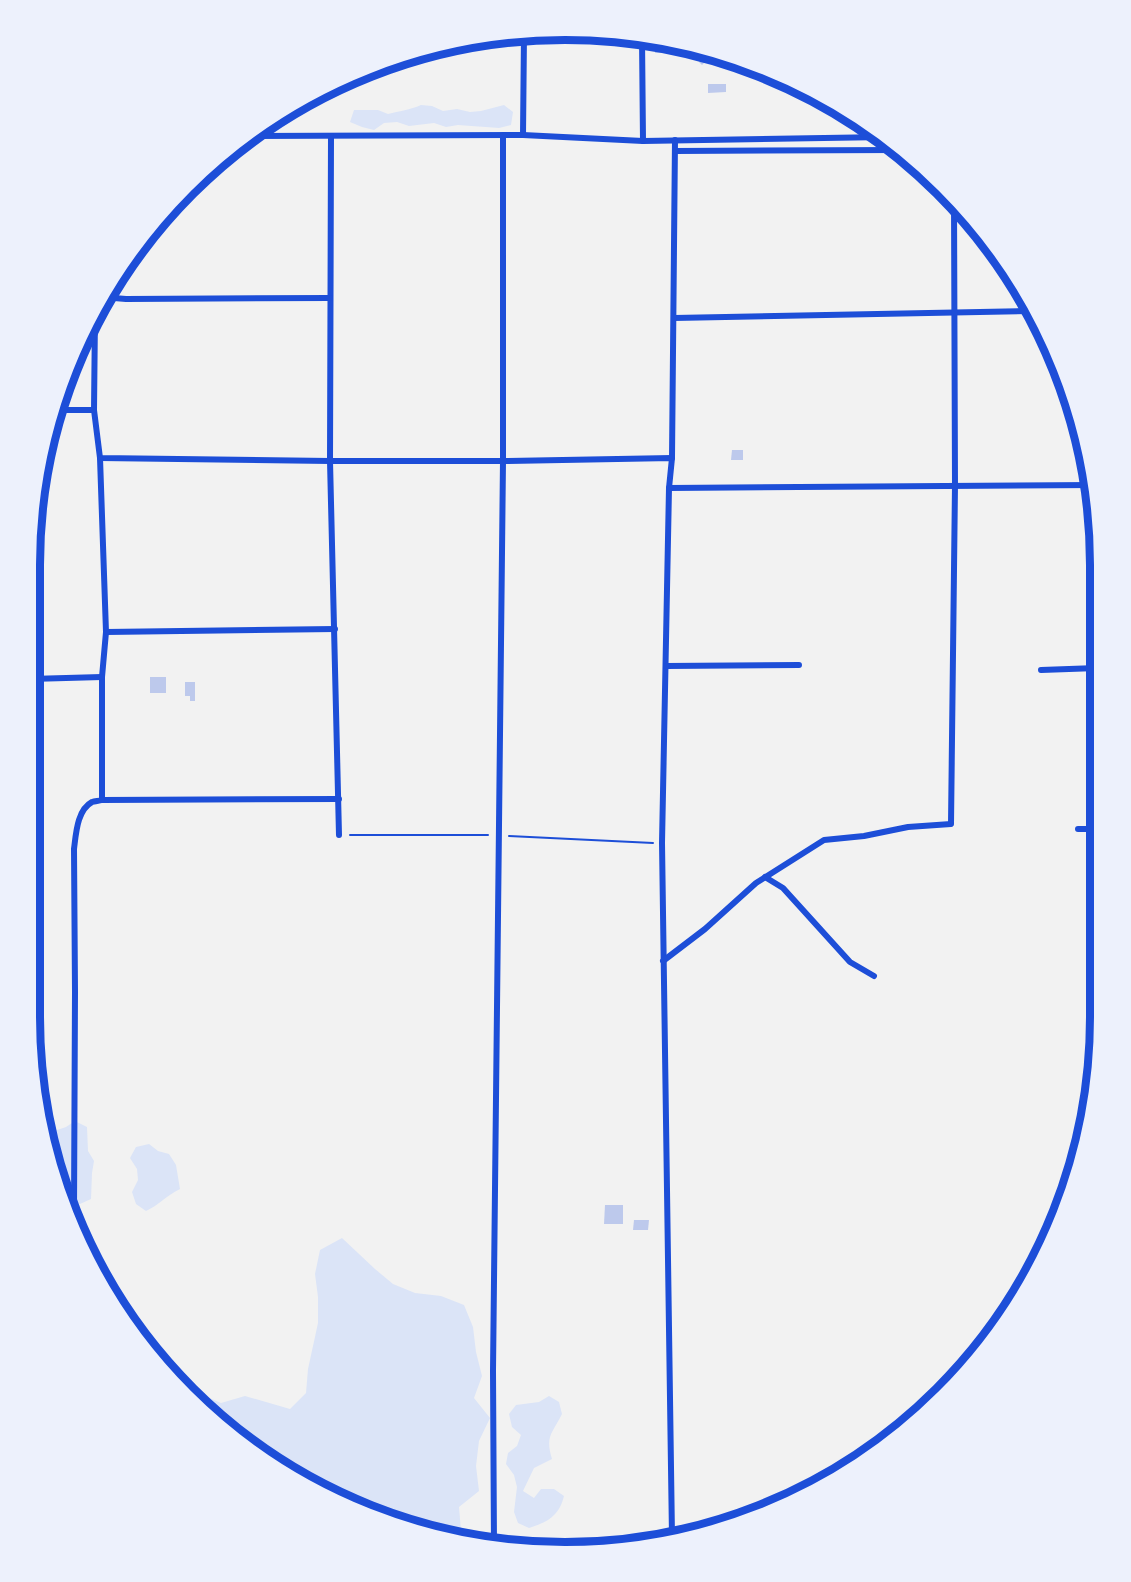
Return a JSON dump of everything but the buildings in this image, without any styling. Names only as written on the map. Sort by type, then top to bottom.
[{"type":"street","points":[[523,135],[524,43]]},
{"type":"street","points":[[642,46],[643,141]]},
{"type":"street","points":[[494,1536],[493,1336],[503,461],[503,135]]},
{"type":"street","points":[[264,136],[523,135],[643,141],[869,137]]},
{"type":"street","points":[[331,136],[330,461],[339,835]]},
{"type":"street","points":[[672,1530],[662,843],[669,488],[672,458],[675,140]]},
{"type":"street","points":[[675,151],[886,150]]},
{"type":"street","points":[[663,961],[705,929],[756,883],[824,840],[864,836],[908,827],[951,824],[955,485],[954,213]]},
{"type":"street","points":[[114,298],[330,298]]},
{"type":"street","points":[[674,318],[1024,311]]},
{"type":"street","points":[[95,333],[94,410],[100,458],[106,632],[102,677],[102,800]]},
{"type":"street","points":[[64,410],[94,410]]},
{"type":"street","points":[[100,458],[503,461],[672,458]]},
{"type":"street","points":[[669,488],[1084,485]]},
{"type":"street","points":[[106,632],[335,629]]},
{"type":"street","points":[[666,666],[799,666]]},
{"type":"street","points":[[1041,670],[1090,668]]},
{"type":"street","points":[[40,679],[102,677]]},
{"type":"street","points":[[74,1201],[74,849],[82,811],[91,803],[102,800],[339,799]]},
{"type":"street","points":[[1078,829],[1090,830]]},
{"type":"street","points":[[765,877],[783,888],[850,962],[874,976]]},
{"type":"shaded area","points":[[421,105],[432,106],[443,111],[457,109],[470,112],[504,105],[513,112],[511,125],[499,128],[458,125],[446,127],[434,123],[409,126],[397,122],[384,123],[374,130],[350,122],[354,110],[378,110],[388,114]]},
{"type":"shaded area","points":[[75,1121],[87,1127],[88,1151],[94,1161],[91,1199],[80,1204],[73,1199],[68,1185],[65,1166],[62,1164],[53,1131]]},
{"type":"shaded area","points":[[149,1144],[158,1151],[169,1154],[176,1165],[180,1189],[146,1211],[136,1204],[132,1192],[138,1180],[137,1169],[130,1158],[136,1147]]},
{"type":"shaded area","points":[[342,1238],[393,1284],[415,1293],[441,1296],[464,1305],[473,1327],[482,1376],[474,1398],[490,1418],[479,1441],[476,1466],[479,1491],[459,1507],[461,1531],[397,1514],[333,1487],[274,1453],[246,1433],[201,1394],[221,1403],[245,1396],[290,1409],[306,1393],[308,1369],[318,1323],[315,1274],[320,1250]]},
{"type":"shaded area","points":[[549,1396],[559,1402],[562,1414],[549,1440],[552,1459],[534,1468],[523,1491],[534,1498],[541,1489],[554,1489],[564,1496],[559,1509],[552,1517],[529,1528],[518,1523],[514,1512],[517,1487],[514,1475],[506,1464],[508,1453],[517,1446],[521,1435],[512,1427],[509,1414],[516,1405],[539,1402]]}]
